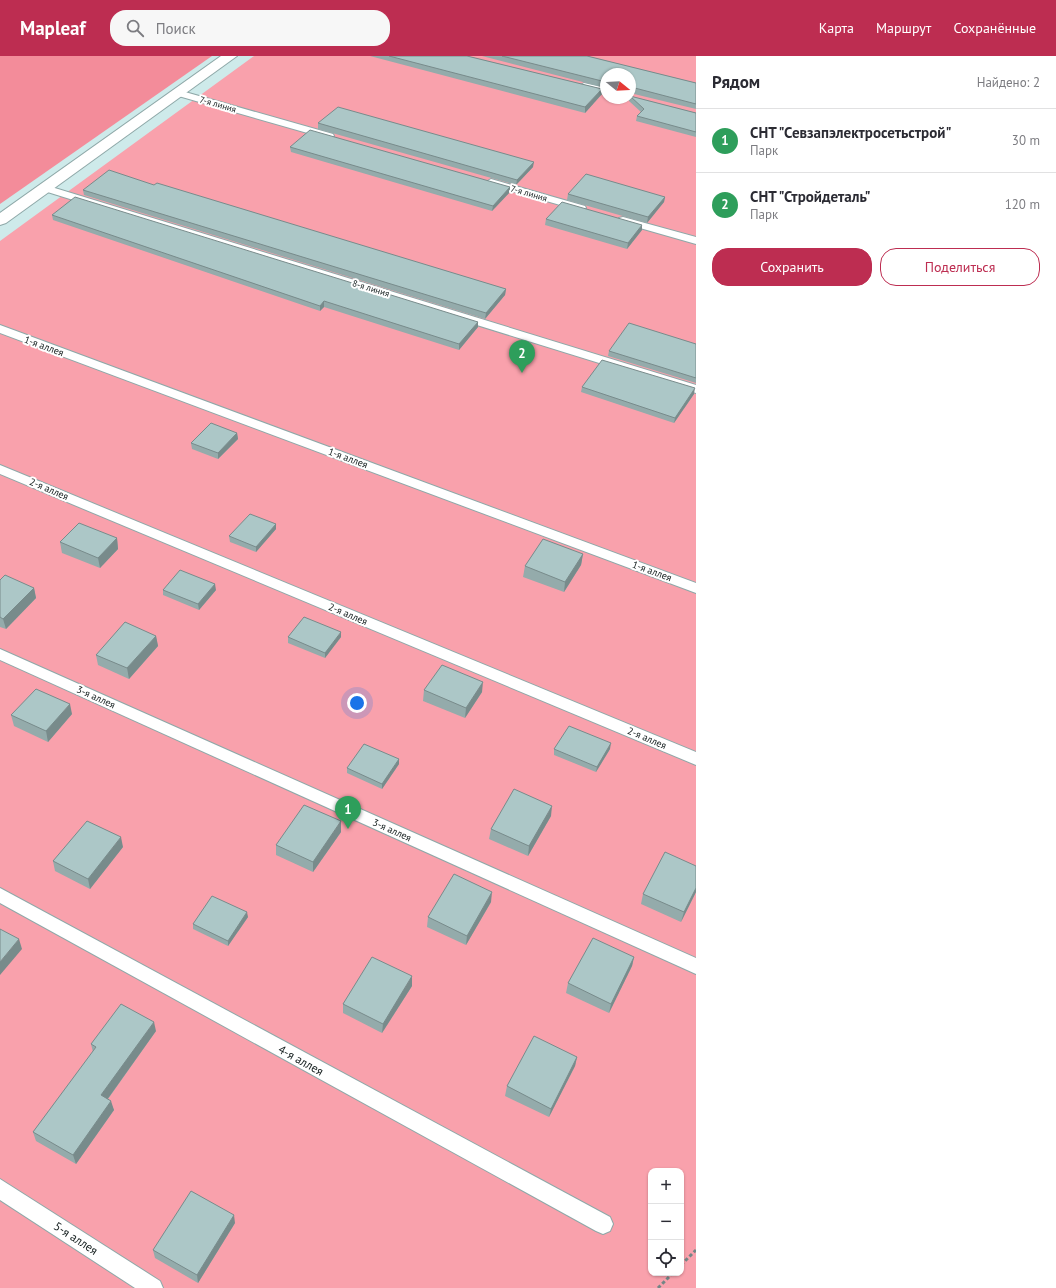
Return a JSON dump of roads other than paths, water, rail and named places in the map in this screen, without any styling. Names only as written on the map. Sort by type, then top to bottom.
[{"type":"street","points":[[0,220],[230,56]]},
{"type":"lane","points":[[576,84],[600,90]]},
{"type":"lane","name":"7-я линия","points":[[178,93],[338,139]]},
{"type":"lane","name":"7-я линия","points":[[483,180],[589,210]]},
{"type":"lane","name":"8-я линия","points":[[46,188],[696,389]]},
{"type":"lane","points":[[612,217],[696,241]]},
{"type":"lane","name":"1-я аллея","points":[[0,329],[696,588]]},
{"type":"lane","name":"2-я аллея","points":[[0,469],[696,759]]},
{"type":"lane","name":"3-я аллея","points":[[0,654],[696,966]]},
{"type":"lane","name":"4-я аллея","points":[[0,895],[603,1224]]},
{"type":"lane","name":"5-я аллея","points":[[0,1189],[153,1288]]},
{"type":"place","name":"СНТ \"Стройдеталь\"","points":[[522,373]]},
{"type":"place","name":"СНТ \"Севзапэлектросетьстрой\"","points":[[348,829]]}]
